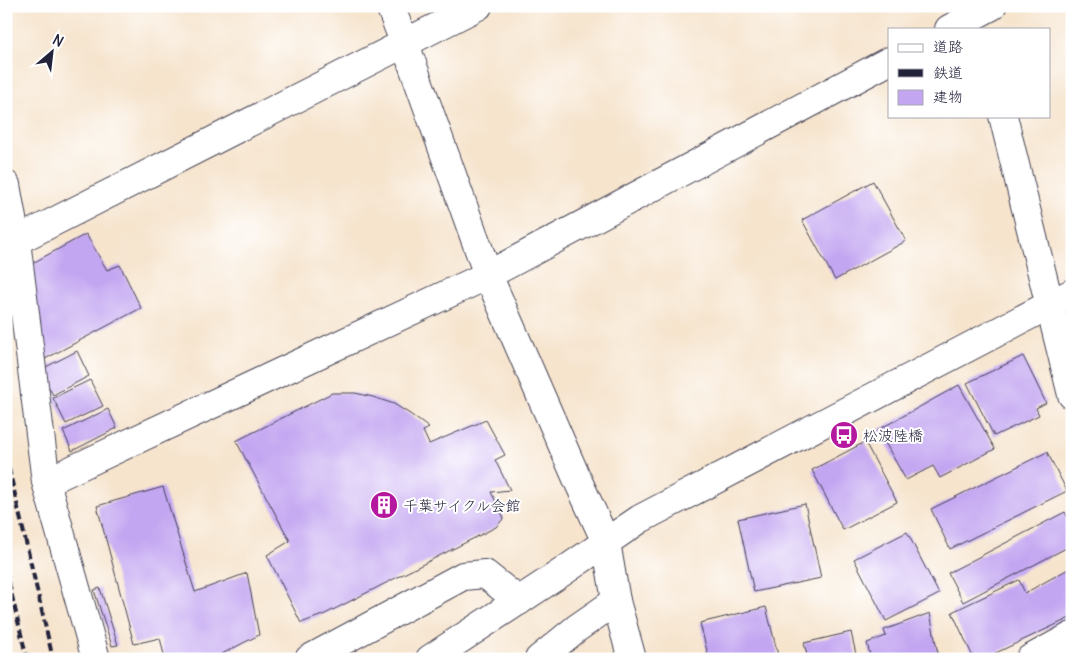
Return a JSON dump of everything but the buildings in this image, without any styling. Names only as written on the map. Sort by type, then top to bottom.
[{"type":"street","points":[[390,6],[488,274],[606,542],[616,601],[632,659]]},
{"type":"street","points":[[16,241],[478,6]]},
{"type":"street","points":[[951,28],[982,14]]},
{"type":"street","points":[[46,482],[488,274],[888,62]]},
{"type":"street","points":[[1005,118],[1061,299],[1072,394]]},
{"type":"street","points":[[6,185],[16,241],[46,482],[96,659]]},
{"type":"street","points":[[430,659],[640,519],[1061,299]]},
{"type":"street","points":[[309,659],[463,576],[485,574],[519,601]]},
{"type":"street","points":[[538,659],[577,628],[616,601]]},
{"type":"street","points":[[1030,659],[1072,636]]},
{"type":"railway","points":[[6,456],[53,659]]},
{"type":"railway","points":[[6,571],[27,659]]},
{"type":"place","name":"松波陸橋","points":[[844,435]]},
{"type":"place","name":"千葉サイクル会館","points":[[384,505]]}]
